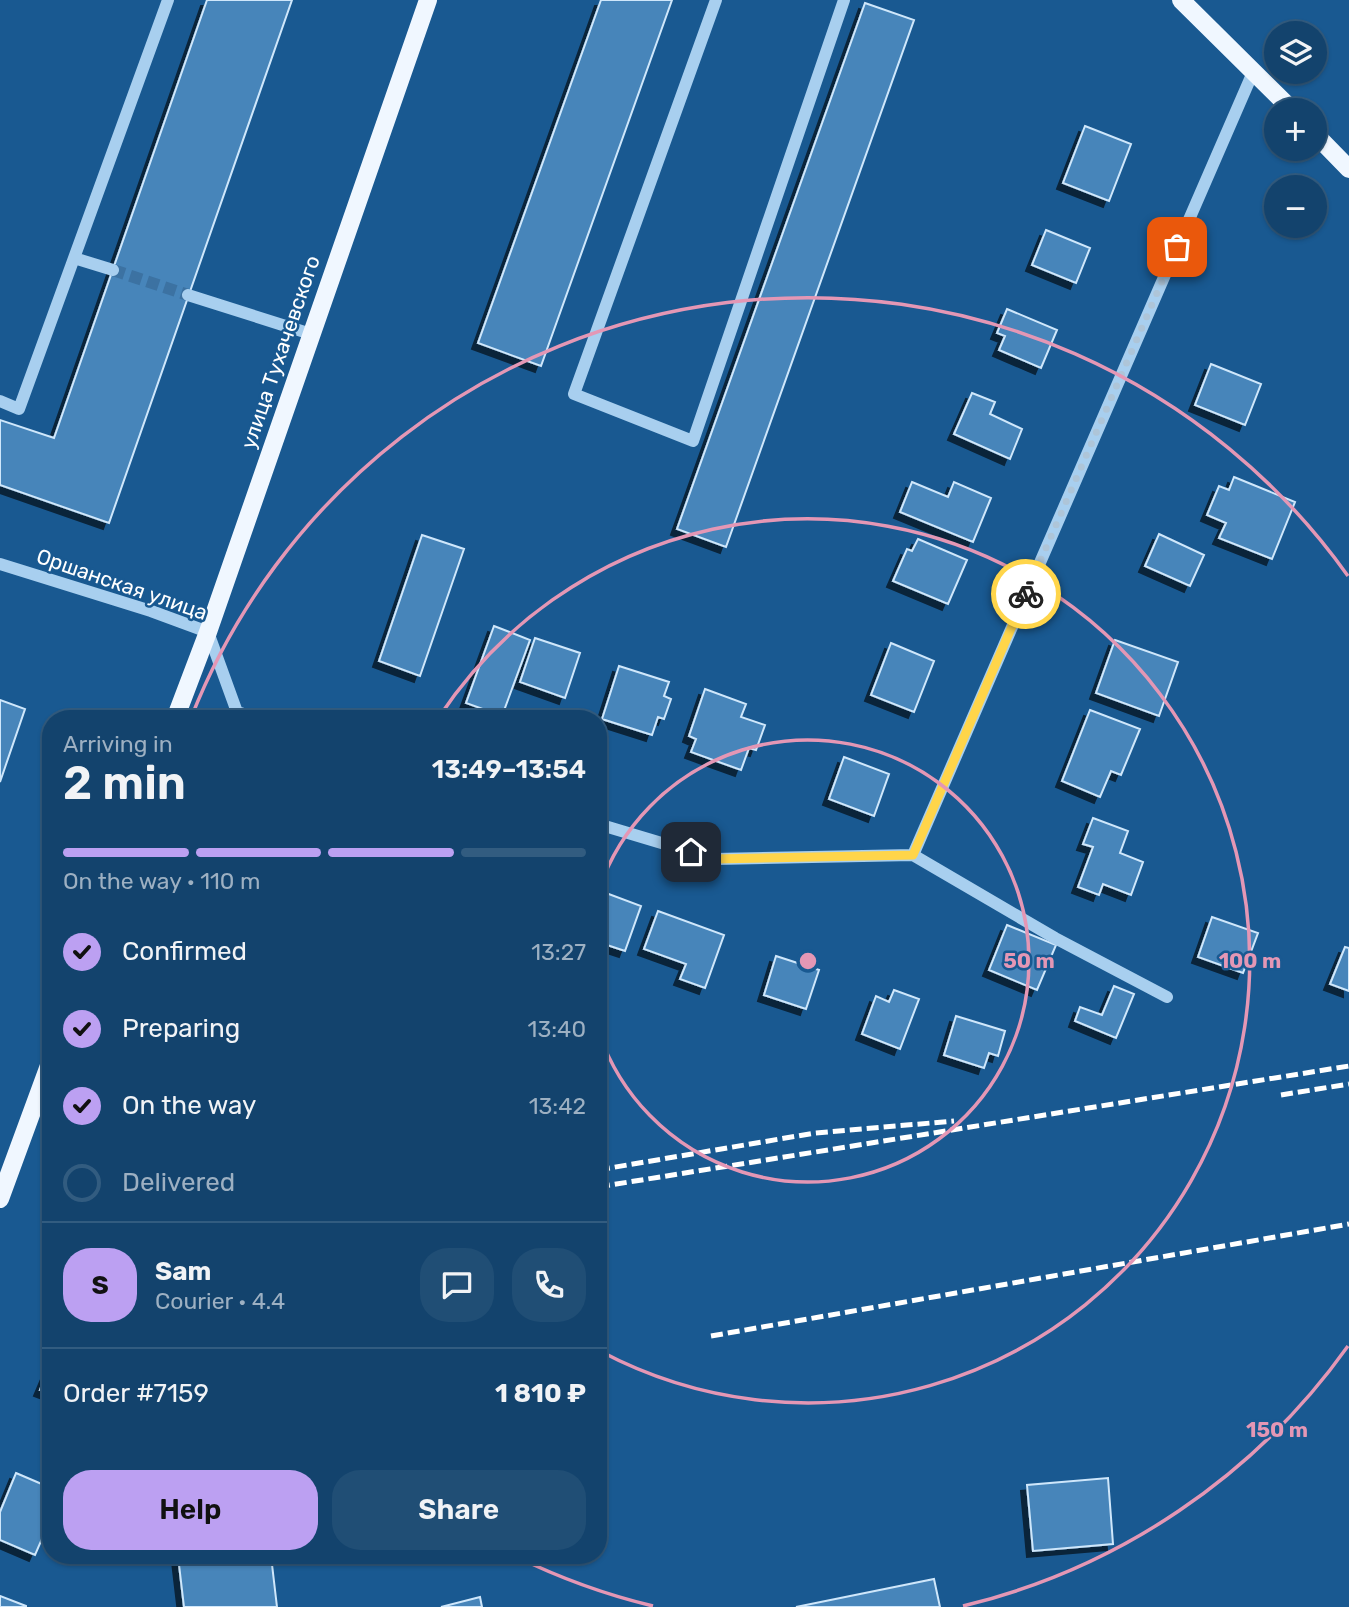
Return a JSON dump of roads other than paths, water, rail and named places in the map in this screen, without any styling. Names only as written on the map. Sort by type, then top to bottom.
[{"type":"main road","name":"улица Тухачевского","points":[[178,710],[428,0]]},
{"type":"main road","points":[[1181,0],[1281,98]]},
{"type":"main road","points":[[1327,146],[1349,169]]},
{"type":"main road","points":[[0,1199],[42,1084]]},
{"type":"street","points":[[0,401],[19,409],[168,0]]},
{"type":"street","points":[[716,0],[574,394],[693,441],[844,0]]},
{"type":"street","points":[[913,855],[1254,70]]},
{"type":"street","points":[[74,258],[113,270]]},
{"type":"street","points":[[188,295],[311,334]]},
{"type":"street","name":"Оршанская улица","points":[[0,564],[151,611],[208,632],[236,710]]},
{"type":"street","points":[[607,827],[715,859],[913,855],[1055,938],[1167,997]]},
{"type":"tunnel","points":[[113,270],[188,295]]},
{"type":"railway","points":[[607,1186],[1349,1066]]},
{"type":"railway","points":[[1281,1095],[1349,1084]]},
{"type":"railway","points":[[607,1168],[815,1133],[954,1121]]},
{"type":"railway","points":[[711,1336],[1349,1224]]}]
